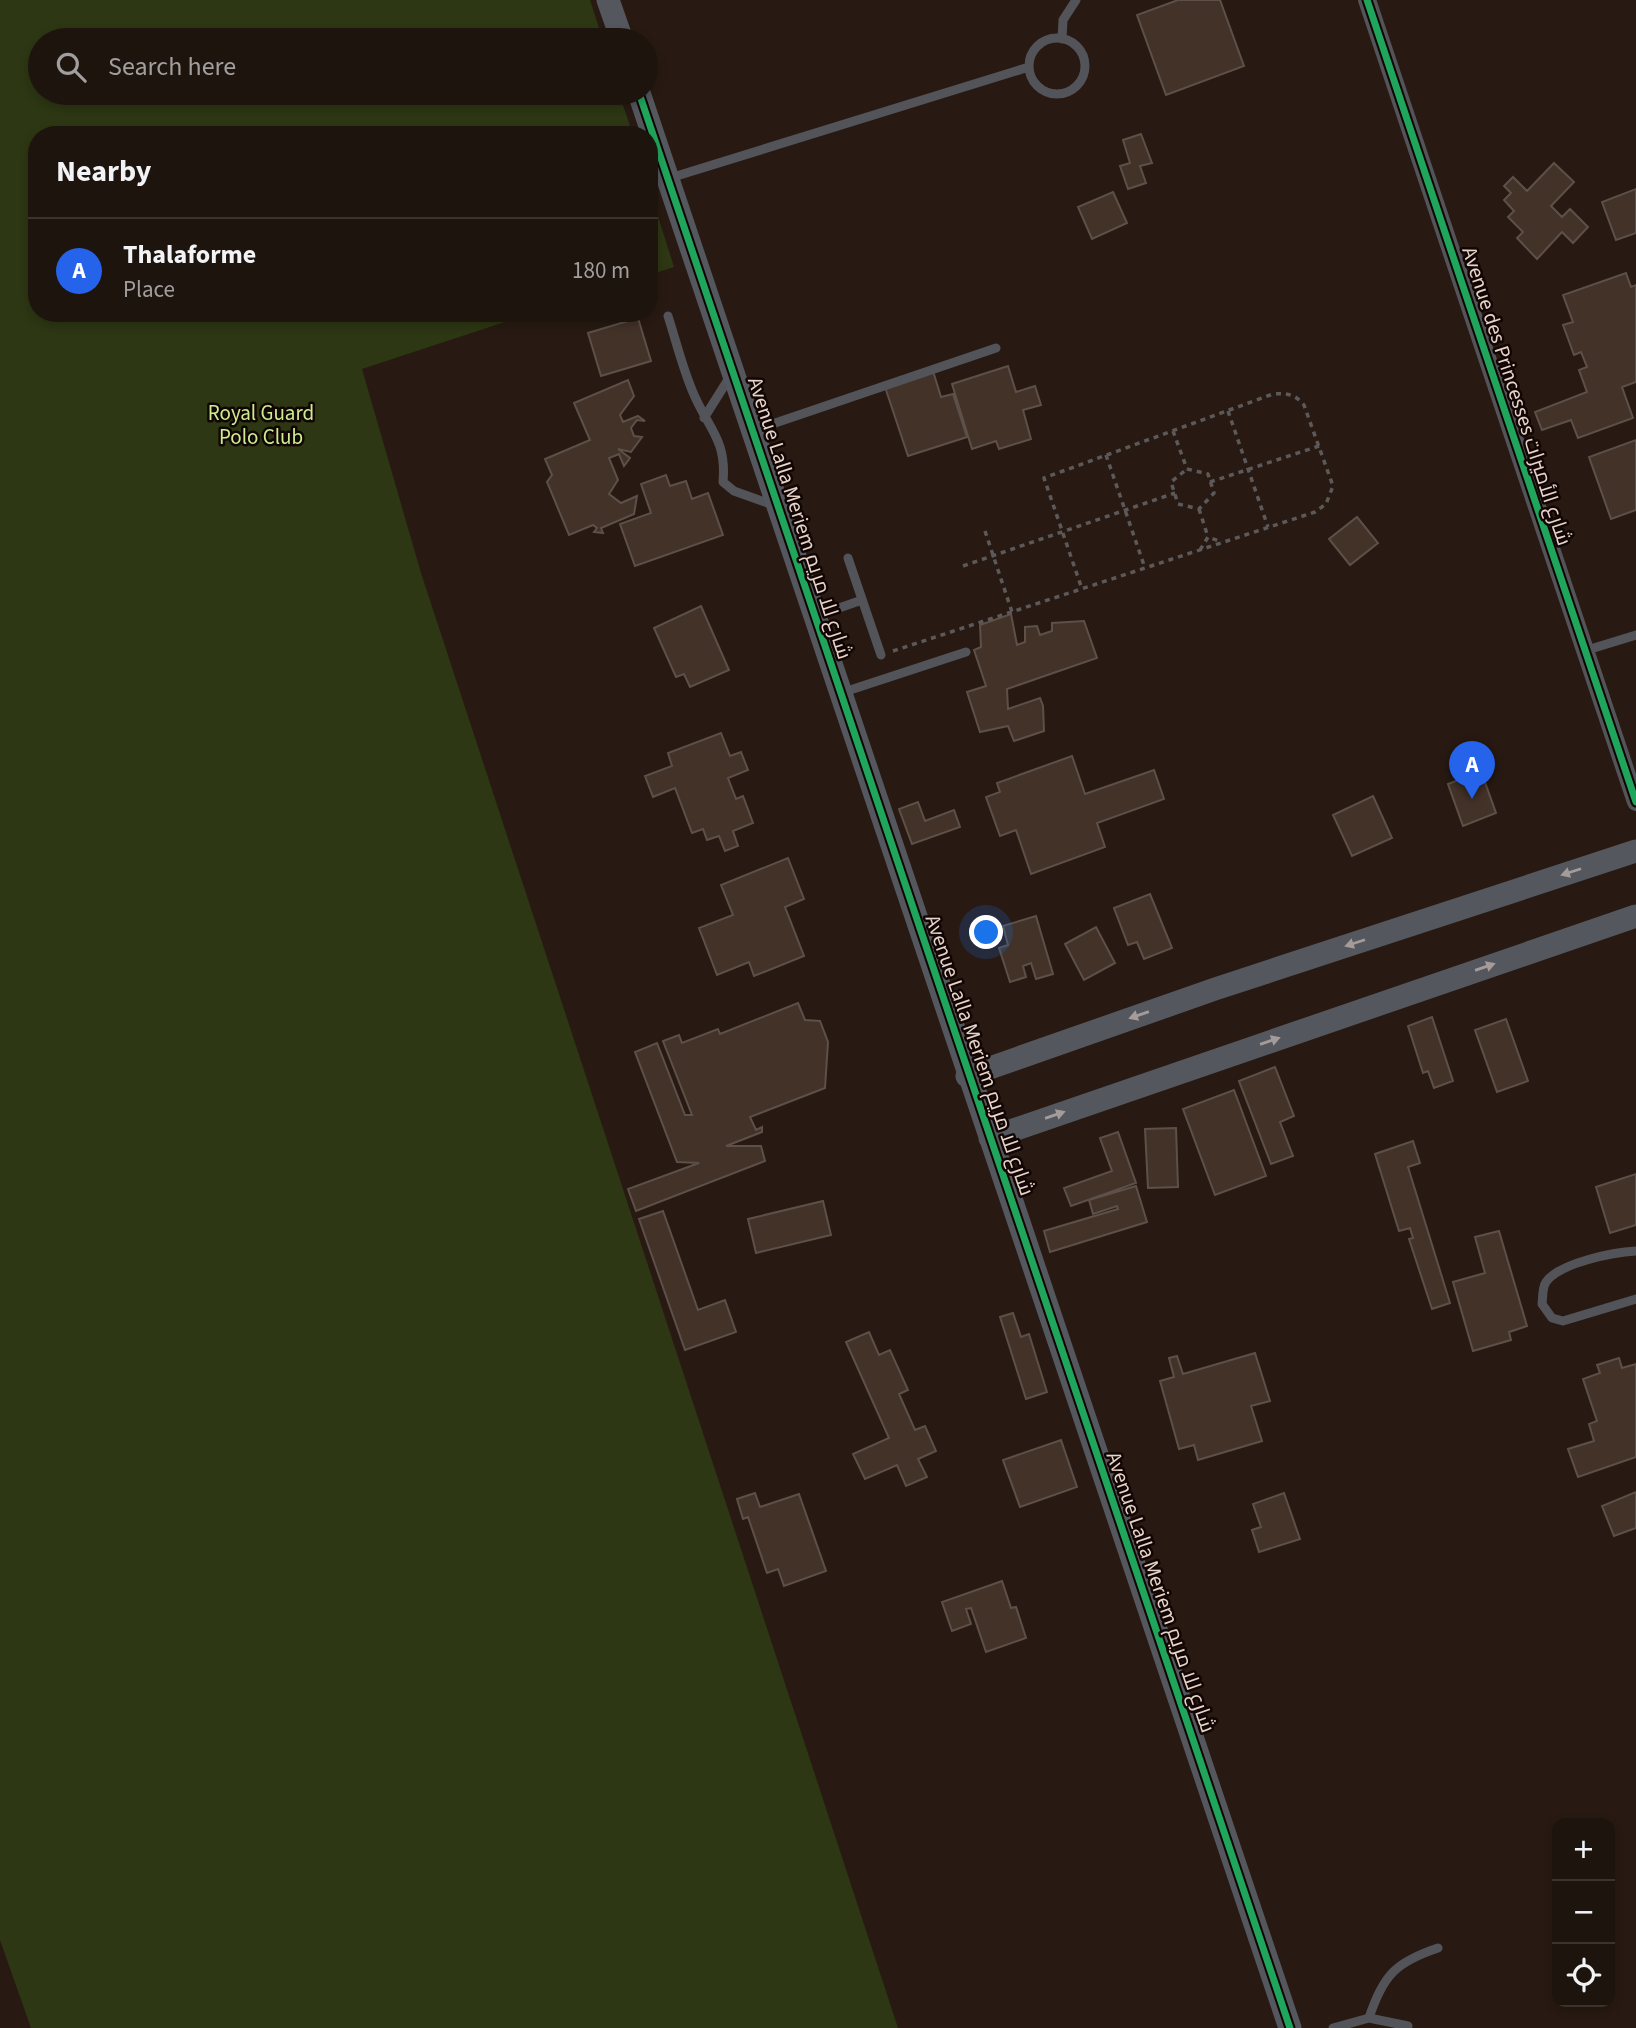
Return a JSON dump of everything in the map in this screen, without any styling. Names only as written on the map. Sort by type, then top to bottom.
[{"type":"street","points":[[608,0],[618,28]]},
{"type":"street","name":"Avenue des Princesses شارع الأميرات","points":[[1367,0],[1636,802]]},
{"type":"street","name":"Avenue Lalla Meriem شارع للا مريم","points":[[643,105],[650,126]]},
{"type":"street","name":"Avenue Lalla Meriem شارع للا مريم","points":[[658,151],[967,1076],[1290,2028]]},
{"type":"street","points":[[967,1076],[1215,989],[1636,851]]},
{"type":"street","points":[[990,1138],[1636,916]]},
{"type":"lane","points":[[1062,39],[1063,20],[1076,0]]},
{"type":"lane","points":[[1062,39],[1077,47],[1085,63],[1081,80],[1076,87],[1060,94],[1044,91],[1032,78],[1029,67],[1038,46],[1045,41],[1062,39]]},
{"type":"lane","points":[[667,178],[1029,67]]},
{"type":"lane","points":[[668,316],[704,418],[720,439],[725,458],[723,482],[734,491],[778,507]]},
{"type":"lane","points":[[753,430],[996,348]]},
{"type":"lane","points":[[704,418],[733,373]]},
{"type":"lane","points":[[848,558],[881,655]]},
{"type":"lane","points":[[814,617],[862,600]]},
{"type":"lane","points":[[1584,651],[1636,635]]},
{"type":"lane","points":[[839,694],[966,652]]},
{"type":"lane","points":[[1636,1251],[1610,1252],[1554,1273],[1544,1284],[1542,1304],[1552,1318],[1563,1321],[1636,1299]]},
{"type":"lane","points":[[1369,2018],[1378,1990],[1396,1967],[1410,1957],[1438,1948]]},
{"type":"lane","points":[[1333,2028],[1369,2018],[1408,2026]]},
{"type":"path","points":[[881,655],[1012,611],[1082,589],[1315,512],[1331,497],[1333,486],[1304,405],[1297,397],[1286,393],[1273,394],[1044,478],[1082,589]]},
{"type":"path","points":[[1228,411],[1268,527]]},
{"type":"path","points":[[1173,430],[1186,469]]},
{"type":"path","points":[[1210,482],[1319,446]]},
{"type":"path","points":[[1106,455],[1145,568]]},
{"type":"path","points":[[1186,469],[1208,474],[1214,493],[1199,509]]},
{"type":"path","points":[[1186,469],[1171,482],[1178,504],[1199,509]]},
{"type":"path","points":[[962,566],[1175,493]]},
{"type":"path","points":[[1199,509],[1208,537],[1200,550]]},
{"type":"path","points":[[985,531],[1012,611]]},
{"type":"path","points":[[1208,537],[1222,542]]},
{"type":"green space","name":"Royal Guard Polo Club","points":[[0,0],[590,0],[599,28],[28,28],[28,105],[623,105],[630,126],[28,126],[28,322],[505,322],[362,369],[421,573],[898,2028],[31,2028],[0,1940]]},
{"type":"green space","points":[[658,216],[674,267],[658,272]]},
{"type":"building","points":[[1178,0],[1220,0],[1244,66],[1166,95],[1137,15]]},
{"type":"building","points":[[1141,134],[1152,163],[1140,166],[1146,183],[1128,189],[1120,166],[1130,163],[1123,140]]},
{"type":"building","points":[[1554,163],[1574,182],[1551,206],[1562,217],[1570,209],[1588,227],[1573,243],[1562,232],[1537,259],[1517,238],[1523,232],[1508,217],[1514,211],[1504,200],[1511,193],[1504,186],[1513,177],[1527,191]]},
{"type":"building","points":[[1636,189],[1636,233],[1616,240],[1602,202]]},
{"type":"building","points":[[1113,192],[1127,223],[1092,239],[1078,207]]},
{"type":"building","points":[[1626,273],[1631,287],[1636,285],[1636,382],[1622,387],[1633,418],[1578,438],[1571,420],[1542,430],[1535,412],[1587,392],[1579,370],[1587,367],[1581,352],[1574,355],[1563,325],[1573,322],[1563,295]]},
{"type":"building","points":[[625,322],[639,322],[651,361],[601,376],[588,333]]},
{"type":"building","points":[[1008,366],[1016,392],[1035,386],[1041,405],[1023,410],[1031,439],[999,449],[996,441],[972,449],[952,384]]},
{"type":"building","points":[[933,371],[941,397],[953,394],[967,437],[908,456],[885,387]]},
{"type":"building","points":[[628,380],[634,396],[620,415],[623,422],[638,416],[645,421],[637,420],[631,428],[634,436],[642,437],[631,452],[618,449],[630,458],[624,466],[619,454],[609,458],[618,480],[609,494],[621,503],[637,496],[634,514],[601,528],[603,533],[594,532],[597,528],[593,525],[569,535],[547,482],[552,475],[545,459],[590,440],[574,403]]},
{"type":"building","points":[[1636,440],[1636,510],[1611,519],[1589,457]]},
{"type":"building","points":[[666,475],[670,486],[686,481],[692,499],[708,493],[723,535],[635,566],[620,524],[651,513],[641,484]]},
{"type":"building","points":[[1357,517],[1378,543],[1350,565],[1329,539]]},
{"type":"building","points":[[701,606],[729,670],[690,687],[684,674],[676,677],[654,628]]},
{"type":"building","points":[[1011,614],[1017,645],[1025,642],[1025,627],[1037,626],[1040,635],[1052,631],[1052,623],[1084,621],[1097,658],[1007,689],[1008,709],[1040,698],[1043,706],[1044,731],[1014,741],[1008,726],[980,732],[967,692],[986,686],[974,650],[981,647],[980,625]]},
{"type":"building","points":[[721,733],[730,756],[741,752],[748,770],[728,778],[736,799],[743,796],[753,823],[733,831],[738,846],[725,851],[719,836],[707,840],[703,829],[692,833],[675,788],[653,797],[645,776],[672,766],[668,753]]},
{"type":"building","points":[[1072,756],[1085,794],[1154,770],[1164,799],[1097,823],[1105,847],[1031,874],[1016,830],[1000,836],[986,797],[1000,792],[997,783]]},
{"type":"building","points":[[1481,771],[1496,813],[1463,826],[1448,784]]},
{"type":"building","points":[[1373,796],[1392,838],[1352,856],[1333,815]]},
{"type":"building","points":[[918,802],[925,821],[954,810],[960,827],[912,844],[899,809]]},
{"type":"building","points":[[788,858],[804,899],[785,907],[804,956],[754,976],[749,962],[717,975],[699,928],[733,915],[721,885]]},
{"type":"building","points":[[1150,894],[1172,948],[1144,959],[1137,942],[1128,945],[1114,908]]},
{"type":"building","points":[[1036,916],[1053,974],[1036,979],[1031,963],[1023,966],[1026,977],[1010,982],[999,948],[1008,945],[1003,926]]},
{"type":"building","points":[[1096,927],[1115,963],[1084,980],[1065,944]]},
{"type":"building","points":[[798,1003],[805,1020],[820,1021],[828,1042],[825,1088],[750,1117],[756,1130],[762,1127],[762,1132],[726,1146],[761,1146],[765,1161],[636,1211],[628,1189],[699,1163],[677,1162],[635,1052],[657,1043],[685,1115],[692,1115],[663,1041],[679,1035],[682,1043],[718,1029],[720,1034]]},
{"type":"building","points":[[1432,1017],[1453,1081],[1434,1088],[1428,1071],[1423,1073],[1408,1026]]},
{"type":"building","points":[[1506,1019],[1528,1081],[1497,1092],[1475,1030]]},
{"type":"building","points":[[1275,1067],[1294,1116],[1280,1122],[1293,1156],[1271,1164],[1239,1081]]},
{"type":"building","points":[[1234,1090],[1266,1176],[1215,1195],[1183,1109]]},
{"type":"building","points":[[1176,1128],[1178,1187],[1148,1188],[1145,1129]]},
{"type":"building","points":[[1118,1132],[1136,1183],[1071,1206],[1064,1188],[1112,1171],[1100,1138]]},
{"type":"building","points":[[1413,1141],[1420,1163],[1408,1167],[1450,1303],[1432,1309],[1409,1239],[1413,1238],[1410,1228],[1399,1231],[1375,1154]]},
{"type":"building","points":[[1636,1174],[1636,1225],[1610,1233],[1596,1187]]},
{"type":"building","points":[[1136,1186],[1147,1222],[1050,1252],[1044,1231],[1118,1209],[1117,1206],[1093,1214],[1089,1200]]},
{"type":"building","points":[[823,1201],[831,1235],[756,1253],[748,1219]]},
{"type":"building","points":[[663,1211],[698,1310],[725,1300],[736,1332],[685,1350],[639,1219]]},
{"type":"building","points":[[1499,1231],[1527,1326],[1509,1332],[1511,1340],[1473,1351],[1453,1282],[1485,1273],[1475,1237]]},
{"type":"building","points":[[1013,1313],[1021,1337],[1029,1334],[1047,1392],[1026,1399],[1000,1317]]},
{"type":"building","points":[[869,1332],[879,1355],[890,1350],[908,1390],[899,1394],[915,1430],[925,1426],[936,1451],[918,1459],[927,1477],[906,1486],[897,1465],[865,1479],[853,1454],[889,1438],[846,1342]]},
{"type":"building","points":[[1255,1353],[1270,1401],[1251,1406],[1262,1441],[1198,1460],[1194,1445],[1179,1449],[1160,1381],[1174,1377],[1169,1358],[1177,1356],[1183,1374]]},
{"type":"building","points":[[1619,1358],[1622,1368],[1636,1364],[1636,1457],[1578,1477],[1568,1449],[1594,1441],[1589,1424],[1597,1421],[1583,1379],[1600,1373],[1597,1365]]},
{"type":"building","points":[[1061,1440],[1077,1487],[1020,1507],[1003,1460]]},
{"type":"building","points":[[1636,1492],[1636,1528],[1614,1536],[1602,1506]]},
{"type":"building","points":[[755,1493],[760,1507],[799,1494],[826,1571],[784,1586],[778,1569],[767,1573],[748,1517],[743,1519],[737,1499]]},
{"type":"building","points":[[1284,1493],[1300,1539],[1259,1552],[1252,1530],[1261,1527],[1253,1504]]},
{"type":"building","points":[[1002,1581],[1011,1608],[1016,1607],[1026,1638],[986,1652],[971,1608],[966,1609],[971,1624],[952,1631],[942,1602]]},
{"type":"cycle path","points":[[1367,0],[1636,802]]},
{"type":"cycle path","points":[[643,105],[650,126]]},
{"type":"cycle path","points":[[658,149],[1290,2028]]},
{"type":"place","name":"Thalaforme","points":[[1472,799]]}]
